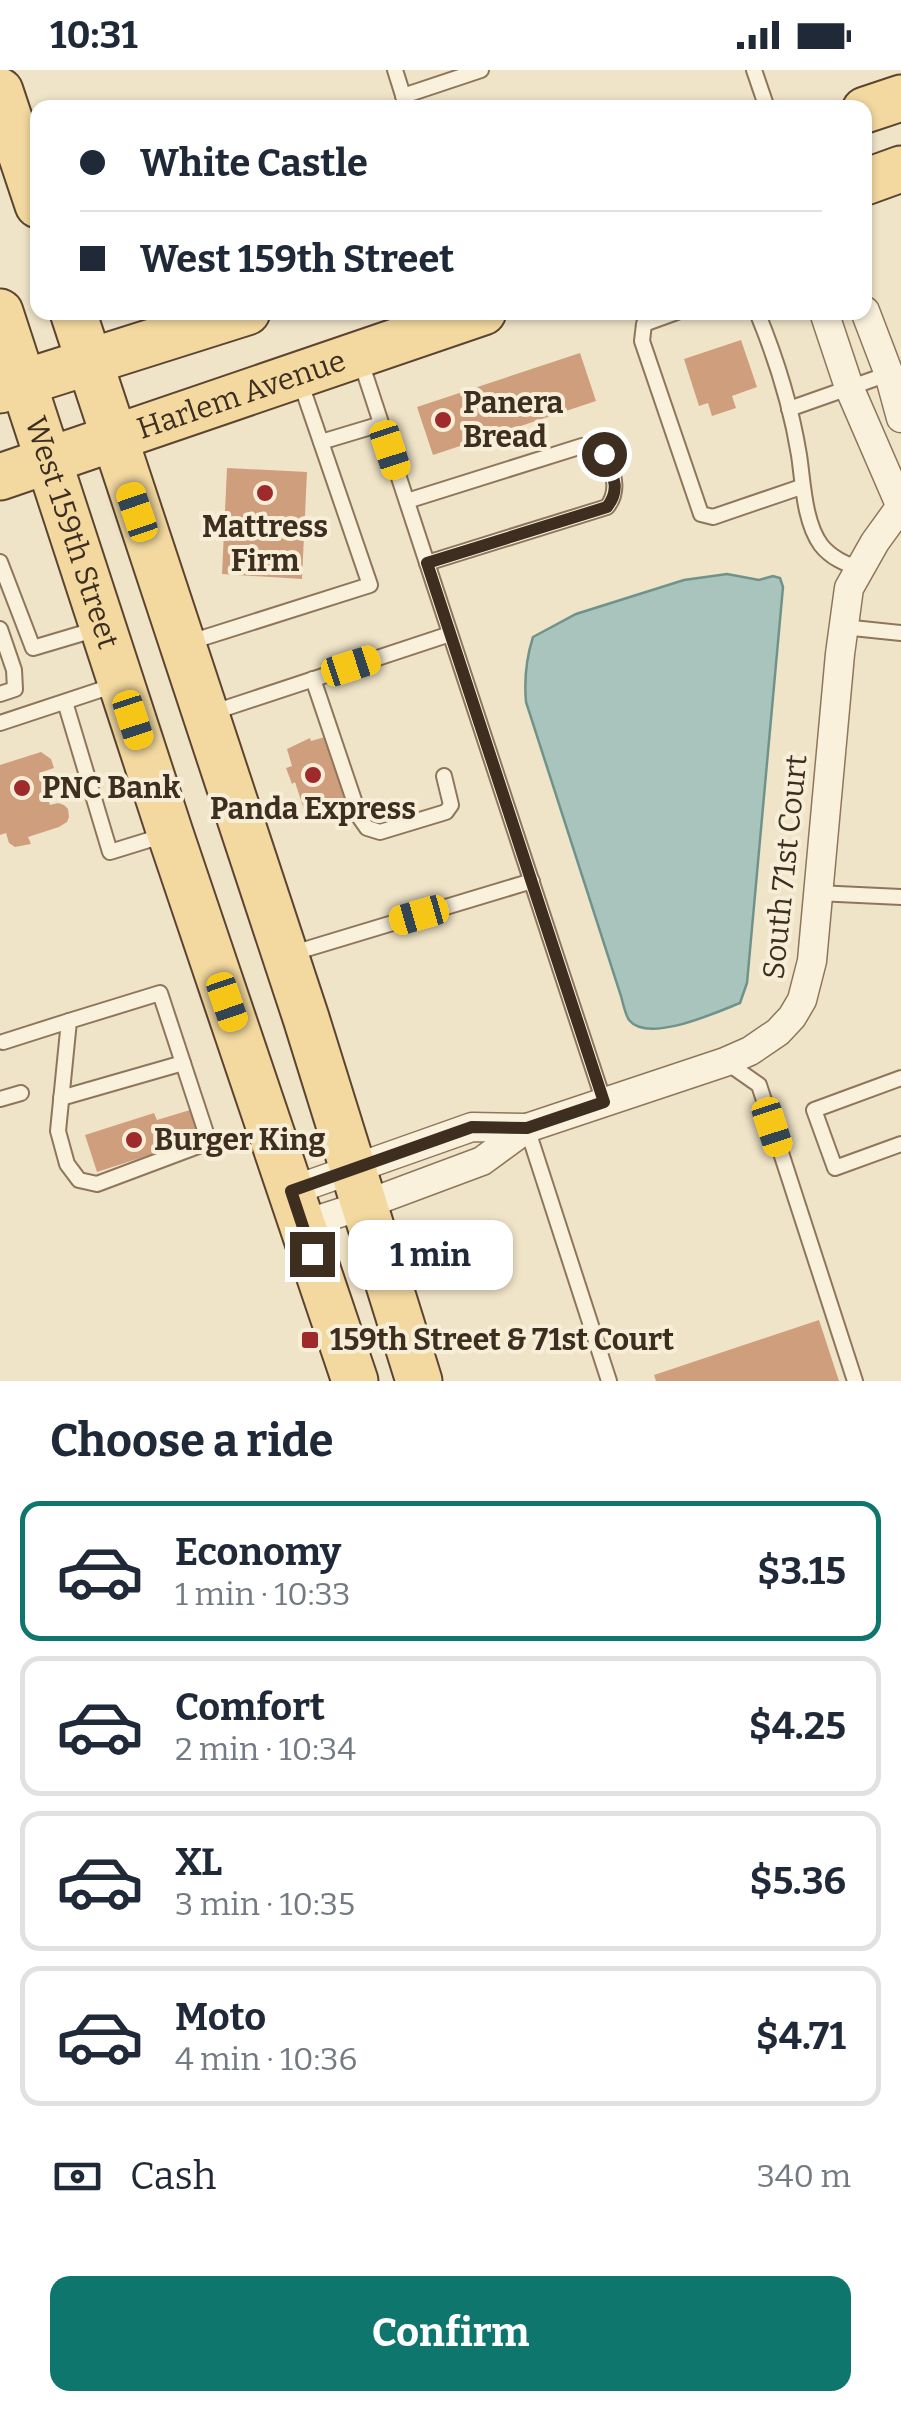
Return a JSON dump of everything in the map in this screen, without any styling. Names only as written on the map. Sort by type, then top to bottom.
[{"type":"main road","points":[[0,91],[30,181]]},
{"type":"main road","points":[[872,108],[901,98]]},
{"type":"main road","points":[[872,180],[901,170]]},
{"type":"main road","name":"West 159th Street","points":[[0,312],[11,386],[48,462],[355,1381]]},
{"type":"main road","points":[[76,320],[420,1381]]},
{"type":"main road","points":[[11,386],[221,320]]},
{"type":"main road","name":"Harlem Avenue","points":[[0,477],[460,320]]},
{"type":"street","points":[[827,320],[849,387],[901,507]]},
{"type":"street","points":[[870,320],[895,371],[901,418]]},
{"type":"street","name":"South 71st Court","points":[[296,1208],[359,1187],[482,1161],[527,1128],[725,1062],[766,1042],[792,1016],[802,1000],[812,961],[849,588],[901,507]]},
{"type":"lane","points":[[394,70],[404,100]]},
{"type":"lane","points":[[410,100],[480,70]]},
{"type":"lane","points":[[754,70],[764,100]]},
{"type":"lane","points":[[655,320],[644,324],[642,341],[701,514],[713,517],[802,487]]},
{"type":"lane","points":[[760,320],[789,408],[802,487],[820,544],[839,561],[860,569]]},
{"type":"lane","points":[[358,355],[604,1102]]},
{"type":"lane","points":[[789,408],[895,371]]},
{"type":"lane","points":[[181,644],[370,585],[298,376]]},
{"type":"lane","points":[[321,442],[381,424]]},
{"type":"lane","points":[[407,501],[582,446],[595,446],[604,454],[617,488],[607,507],[427,563]]},
{"type":"lane","points":[[0,562],[33,648],[102,627]]},
{"type":"lane","points":[[844,627],[901,633]]},
{"type":"lane","points":[[0,629],[14,670],[15,689],[0,694]]},
{"type":"lane","points":[[204,715],[450,634]]},
{"type":"lane","points":[[313,679],[360,818],[367,828],[380,832],[446,812],[452,805],[444,776]]},
{"type":"lane","points":[[0,723],[121,683]]},
{"type":"lane","points":[[65,702],[110,852],[170,833]]},
{"type":"lane","points":[[284,955],[532,881]]},
{"type":"lane","points":[[817,892],[901,897]]},
{"type":"lane","points":[[1,1034],[69,1021],[160,993],[209,1142],[96,1184],[78,1180],[67,1164],[58,1131],[69,1021]]},
{"type":"lane","points":[[725,1062],[759,1085],[855,1381]]},
{"type":"lane","points":[[61,1098],[183,1063]]},
{"type":"lane","points":[[901,1078],[814,1110],[836,1168],[901,1144]]},
{"type":"lane","points":[[0,1100],[20,1093]]},
{"type":"lane","points":[[527,1128],[609,1381]]},
{"type":"water","points":[[727,574],[759,580],[773,576],[780,578],[783,587],[747,983],[740,1003],[716,1013],[666,1028],[638,1027],[625,1012],[526,702],[529,653],[533,637],[576,614],[684,580]]},
{"type":"building","points":[[741,340],[757,387],[732,396],[736,408],[712,416],[708,403],[699,406],[684,359]]},
{"type":"building","points":[[580,353],[596,401],[433,455],[417,407]]},
{"type":"building","points":[[227,468],[307,472],[302,579],[222,574]]},
{"type":"building","name":"Panda Express","points":[[325,737],[348,809],[308,822],[295,782],[292,784],[286,768],[292,766],[287,749],[310,738],[311,741]]},
{"type":"building","name":"PNC Bank","points":[[41,752],[51,759],[54,768],[39,773],[50,805],[64,805],[69,817],[59,827],[28,837],[31,844],[15,847],[6,833],[0,835],[0,765]]},
{"type":"building","name":"Burger King","points":[[190,1110],[198,1134],[167,1144],[168,1149],[97,1172],[85,1135],[154,1113],[157,1120]]},
{"type":"building","points":[[819,1320],[839,1381],[656,1381],[654,1375]]},
{"type":"place","name":"Panera Bread","points":[[443,420]]},
{"type":"place","name":"Mattress Firm","points":[[265,493]]},
{"type":"place","name":"Panda Express","points":[[313,775]]},
{"type":"place","name":"PNC Bank","points":[[22,788]]},
{"type":"place","name":"Burger King","points":[[134,1140]]},
{"type":"place","name":"159th Street & 71st Court","points":[[310,1340]]},
{"type":"route","points":[[312,1254],[291,1191],[472,1127],[527,1128],[604,1102],[427,563],[607,507],[617,488],[604,454]]}]
